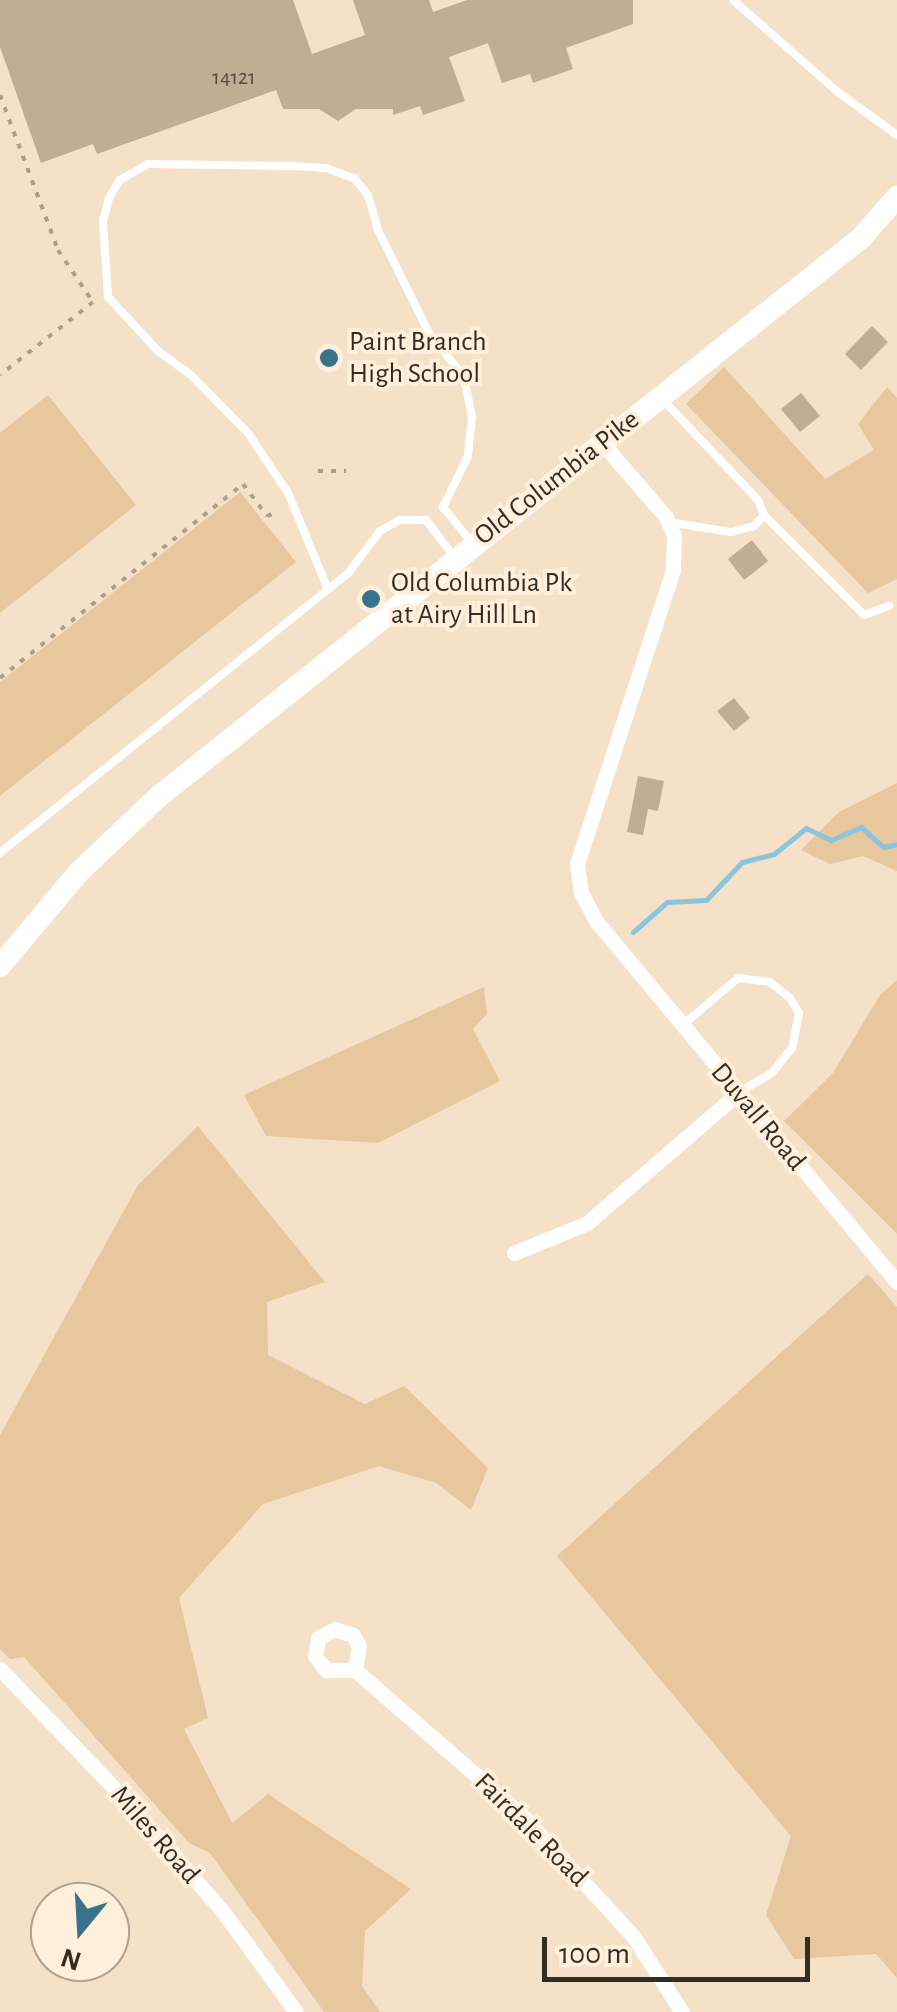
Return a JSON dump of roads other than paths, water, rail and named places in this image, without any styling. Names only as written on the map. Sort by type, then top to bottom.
[{"type":"main road","name":"Old Columbia Pike","points":[[0,966],[78,873],[158,796],[860,238],[897,197]]},
{"type":"street","points":[[603,444],[668,522]]},
{"type":"street","name":"Duvall Road","points":[[668,522],[674,536],[673,570],[661,618],[578,864],[581,892],[596,921],[897,1282]]},
{"type":"street","points":[[514,1253],[586,1223],[738,1093]]},
{"type":"street","name":"Miles Road","points":[[0,1669],[120,1794],[211,1898],[296,2012]]},
{"type":"street","name":"Fairdale Road","points":[[355,1670],[522,1815],[632,1936],[682,2012]]},
{"type":"lane","points":[[733,0],[839,93],[897,135]]},
{"type":"lane","points":[[327,587],[288,493],[248,433],[191,375],[158,350],[108,297],[103,221],[109,198],[120,180],[148,164],[326,168],[354,178],[368,195],[378,230],[429,333],[464,377],[472,417],[468,456],[444,506],[464,551]]},
{"type":"lane","points":[[661,397],[758,500],[764,514],[864,615],[888,606]]},
{"type":"lane","points":[[668,522],[731,532],[748,529],[764,514]]},
{"type":"lane","points":[[0,853],[349,572],[380,531],[400,520],[426,520],[464,551]]},
{"type":"lane","points":[[682,1025],[738,978],[770,982],[790,998],[800,1013],[792,1048],[772,1073],[738,1093]]},
{"type":"waterway","points":[[633,932],[667,902],[706,900],[742,862],[774,854],[806,828],[831,840],[861,827],[883,847],[897,844]]},
{"type":"place","name":"Paint Branch High School","points":[[329,358]]},
{"type":"place","name":"Old Columbia Pk at Airy Hill Ln","points":[[371,599]]}]
